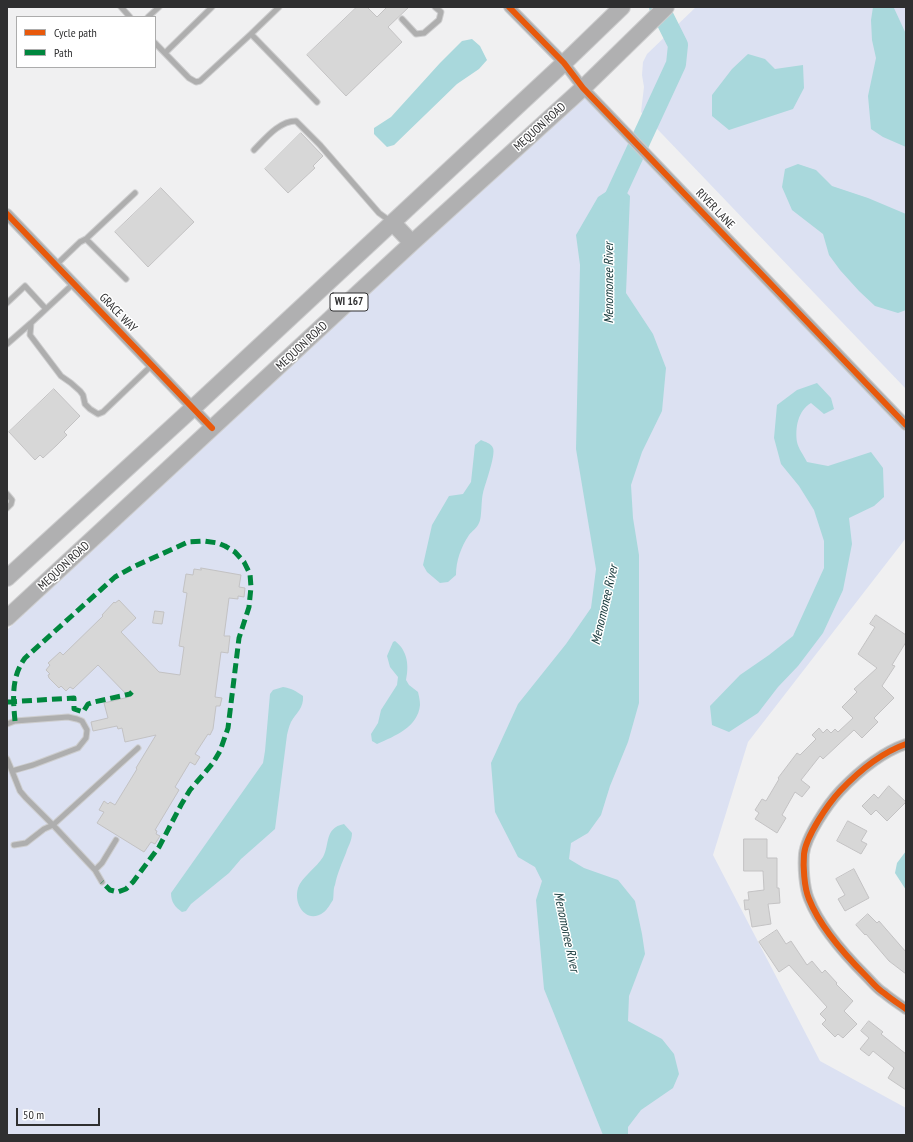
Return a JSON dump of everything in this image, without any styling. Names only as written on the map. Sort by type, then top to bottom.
[{"type":"main road","name":"WI 167","points":[[7,578],[393,223],[564,64],[622,7]]},
{"type":"main road","name":"MEQUON ROAD","points":[[7,618],[412,243],[583,88],[666,7]]},
{"type":"main road","points":[[393,223],[412,243]]},
{"type":"street","name":"RIVER LANE","points":[[509,7],[564,64],[583,88],[906,425]]},
{"type":"street","name":"GRACE WAY","points":[[7,214],[212,428]]},
{"type":"street","points":[[906,744],[893,749],[872,762],[846,785],[831,801],[819,820],[804,852],[803,868],[809,898],[828,930],[847,956],[882,993],[906,1009]]},
{"type":"lane","points":[[121,7],[129,16]]},
{"type":"lane","points":[[149,16],[158,7]]},
{"type":"lane","points":[[165,54],[212,7]]},
{"type":"lane","points":[[156,44],[189,78],[196,82],[200,81],[279,7]]},
{"type":"lane","points":[[402,18],[416,34],[424,33],[440,18],[441,12],[435,7]]},
{"type":"lane","points":[[251,34],[317,102]]},
{"type":"lane","points":[[254,150],[282,124],[296,121],[326,151],[379,213],[393,223]]},
{"type":"lane","points":[[56,265],[135,193]]},
{"type":"lane","points":[[86,239],[126,279]]},
{"type":"lane","points":[[7,344],[74,283]]},
{"type":"lane","points":[[7,303],[25,286],[46,309]]},
{"type":"lane","points":[[31,323],[30,335],[61,376],[80,391],[83,395],[85,404],[98,414],[103,412],[152,366]]},
{"type":"lane","points":[[7,494],[12,500],[11,504],[7,508]]},
{"type":"lane","points":[[7,724],[16,721],[68,717],[77,718],[82,721],[87,730],[86,738],[78,748],[33,765],[10,767]]},
{"type":"lane","points":[[14,845],[26,843],[44,829],[53,825],[138,748]]},
{"type":"lane","points":[[7,759],[20,791],[95,870],[102,882]]},
{"type":"lane","points":[[95,870],[102,863],[116,840]]},
{"type":"shaded area","points":[[696,7],[906,7],[906,389],[641,112],[644,87],[642,75],[643,62],[647,54]]},
{"type":"shaded area","points":[[583,88],[906,425],[906,538],[748,742],[713,855],[820,1061],[906,1108],[906,1135],[7,1135],[7,630]]},
{"type":"water","points":[[873,7],[894,8],[906,34],[906,147],[883,137],[871,129],[868,96],[876,58],[872,40],[871,20]]},
{"type":"water","points":[[472,39],[480,46],[487,60],[479,69],[457,84],[394,145],[387,147],[374,134],[374,128],[391,117],[462,41]]},
{"type":"water","points":[[748,54],[765,59],[775,69],[803,65],[804,88],[793,109],[729,130],[712,116],[712,95],[732,69]]},
{"type":"water","points":[[798,164],[816,170],[832,186],[868,198],[906,214],[906,310],[898,313],[875,306],[840,270],[829,255],[823,234],[792,210],[782,187],[785,169]]},
{"type":"water","points":[[618,184],[630,196],[626,293],[653,334],[666,368],[662,411],[642,452],[631,485],[633,518],[639,555],[639,703],[628,742],[610,786],[601,815],[588,833],[571,843],[569,859],[584,868],[618,880],[635,901],[645,954],[629,996],[628,1021],[662,1039],[674,1054],[679,1074],[673,1088],[641,1110],[628,1127],[628,1135],[603,1135],[544,989],[536,900],[542,881],[535,867],[518,857],[495,812],[491,763],[518,704],[566,644],[591,608],[596,569],[576,449],[580,265],[576,235],[598,197]]},
{"type":"water","points":[[817,383],[831,398],[834,409],[824,414],[811,403],[800,415],[797,425],[797,442],[807,462],[828,466],[871,452],[883,468],[884,497],[874,506],[849,518],[852,544],[843,590],[823,633],[798,666],[778,687],[758,713],[729,732],[712,725],[710,706],[740,675],[793,636],[824,568],[824,541],[814,510],[799,486],[781,464],[774,438],[777,405],[797,390]]},
{"type":"water","points":[[481,440],[491,445],[494,452],[482,496],[480,521],[469,535],[461,549],[456,575],[448,582],[440,583],[427,572],[423,565],[432,525],[449,496],[463,494],[471,482],[475,445]]},
{"type":"water","points":[[395,641],[403,649],[405,654],[407,664],[406,680],[409,685],[418,692],[420,705],[415,719],[410,725],[398,734],[377,744],[372,741],[371,734],[378,723],[381,710],[397,685],[398,677],[390,667],[387,656],[393,642]]},
{"type":"water","points":[[283,687],[291,689],[303,696],[303,700],[301,707],[291,722],[287,735],[275,829],[241,859],[229,873],[191,904],[186,911],[182,912],[174,904],[171,893],[263,763],[270,694],[273,690]]},
{"type":"water","points":[[344,824],[352,833],[352,836],[337,877],[333,900],[324,912],[318,915],[307,915],[303,911],[298,901],[298,888],[302,880],[323,857],[330,833],[333,829]]},
{"type":"water","points":[[906,851],[906,890],[895,873],[897,863]]},
{"type":"building","points":[[357,7],[367,7],[377,17],[387,7],[409,7],[388,27],[402,42],[346,96],[307,55]]},
{"type":"building","points":[[301,133],[323,156],[313,166],[315,168],[288,193],[265,169]]},
{"type":"building","points":[[161,188],[194,222],[148,267],[115,232]]},
{"type":"building","points":[[54,389],[80,416],[64,432],[67,435],[57,445],[43,458],[40,455],[35,460],[9,432]]},
{"type":"building","points":[[201,568],[241,575],[239,587],[245,588],[244,597],[238,596],[238,599],[229,598],[224,636],[230,636],[228,653],[221,652],[215,697],[222,698],[220,706],[216,706],[213,729],[195,754],[200,757],[195,765],[190,762],[175,787],[179,790],[155,830],[157,831],[156,834],[160,836],[155,844],[151,842],[144,852],[97,823],[104,812],[99,810],[104,801],[108,804],[110,802],[115,805],[156,735],[125,742],[122,728],[118,729],[117,726],[93,731],[91,722],[108,718],[104,703],[129,697],[98,665],[73,689],[70,687],[66,691],[61,686],[59,688],[49,678],[48,675],[50,674],[46,670],[50,665],[48,663],[60,652],[63,655],[103,616],[102,615],[114,602],[115,603],[119,600],[136,618],[121,632],[159,672],[180,675],[184,647],[179,646],[187,593],[183,592],[186,574],[193,575],[194,569],[201,570]]},
{"type":"building","points":[[155,611],[164,612],[162,624],[153,623]]},
{"type":"building","points":[[876,615],[906,635],[906,642],[892,665],[895,666],[882,686],[894,698],[874,718],[878,722],[862,738],[854,730],[823,759],[820,756],[801,780],[810,787],[802,797],[795,792],[782,815],[786,818],[777,833],[755,819],[759,813],[755,810],[762,799],[766,801],[779,779],[778,778],[797,753],[800,755],[816,739],[812,735],[819,728],[823,733],[827,729],[831,733],[835,729],[838,732],[853,718],[842,707],[857,692],[854,689],[877,668],[858,654],[875,627],[870,624]]},
{"type":"building","points":[[889,786],[906,802],[887,821],[876,810],[871,815],[862,806],[874,794],[878,798]]},
{"type":"building","points":[[848,821],[867,831],[861,841],[867,844],[861,854],[837,841]]},
{"type":"building","points":[[744,839],[767,839],[767,858],[777,858],[777,888],[779,888],[780,903],[768,904],[771,924],[752,927],[749,909],[745,910],[744,900],[749,900],[748,892],[764,890],[763,871],[744,871]]},
{"type":"building","points":[[854,869],[869,898],[845,911],[838,899],[845,895],[836,879]]},
{"type":"building","points":[[868,914],[877,923],[879,921],[906,952],[906,974],[889,961],[866,934],[865,935],[856,925]]},
{"type":"building","points":[[777,930],[786,944],[791,941],[807,965],[812,961],[822,973],[825,970],[837,983],[836,984],[853,1001],[844,1011],[857,1024],[843,1038],[838,1034],[835,1037],[822,1024],[826,1020],[820,1014],[827,1007],[789,965],[779,972],[759,942]]},
{"type":"building","points":[[869,1021],[883,1032],[881,1034],[906,1054],[906,1090],[888,1078],[894,1068],[873,1051],[869,1056],[860,1049],[869,1038],[861,1031]]},
{"type":"waterway","name":"Menomonee River","points":[[612,212],[614,198],[676,64],[678,45],[659,7]]},
{"type":"marked path","points":[[15,721],[14,688],[20,665],[25,658],[115,577],[133,567],[188,542],[204,541],[218,543],[235,552],[244,562],[250,574],[251,587],[249,607],[239,638],[228,728],[220,751],[213,763],[190,790],[159,847],[133,882],[126,889],[118,892],[110,890],[102,882]]},
{"type":"marked path","points":[[7,702],[74,698],[74,709],[83,712],[88,704],[130,694],[132,692]]},
{"type":"cycle path","points":[[509,7],[564,63],[583,88],[906,425]]},
{"type":"cycle path","points":[[7,214],[212,428]]},
{"type":"cycle path","points":[[906,744],[887,752],[870,763],[840,791],[818,821],[809,838],[804,854],[807,894],[826,930],[850,959],[877,987],[906,1009]]}]
